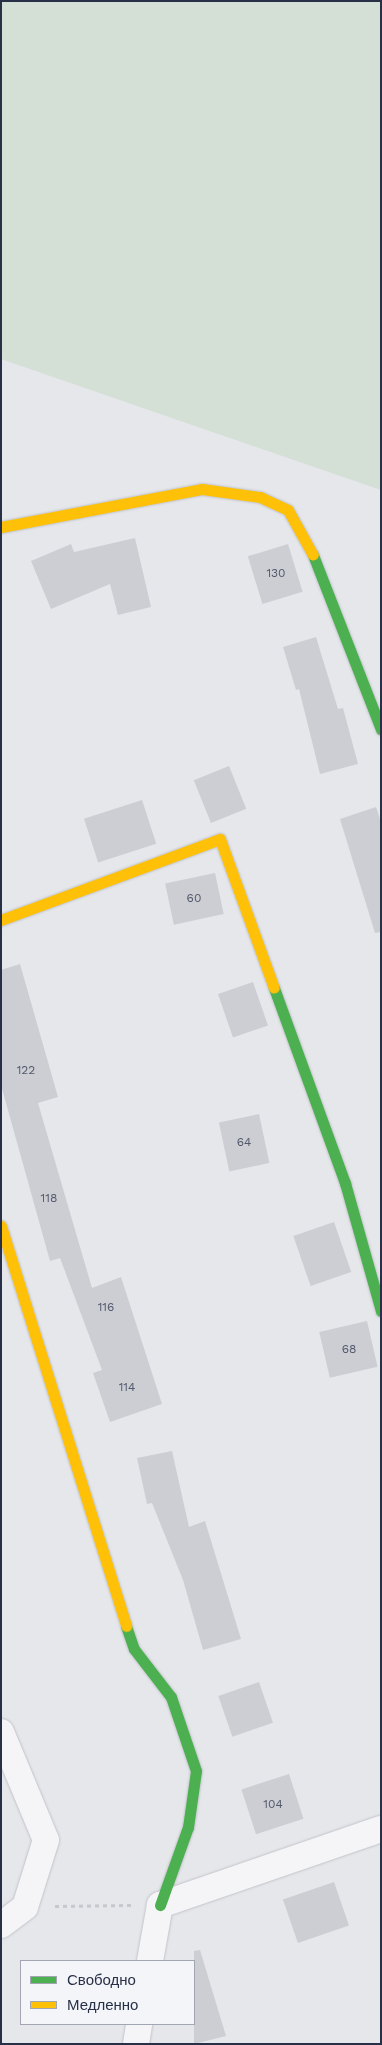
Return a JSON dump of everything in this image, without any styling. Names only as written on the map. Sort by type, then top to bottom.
[{"type":"street","points":[[1,527],[202,488],[260,497],[288,510],[308,543],[381,729]]},
{"type":"street","points":[[1,920],[220,839],[345,1183],[381,1311]]},
{"type":"street","points":[[1,1226],[118,1604],[134,1648],[171,1697],[196,1771],[188,1828],[160,1905],[150,1960]]},
{"type":"street","points":[[1,1732],[46,1840],[25,1907],[1,1925]]},
{"type":"street","points":[[160,1905],[381,1828]]},
{"type":"street","points":[[136,2044],[139,2025]]},
{"type":"path","points":[[25,1907],[160,1905]]},
{"type":"shaded area","points":[[1,1],[381,1],[381,490],[1,359]]},
{"type":"building","points":[[135,538],[151,607],[118,615],[110,584],[51,609],[31,561],[71,544],[74,552]]},
{"type":"building","points":[[288,544],[303,592],[262,604],[248,556]]},
{"type":"building","points":[[316,637],[338,709],[343,708],[358,764],[320,774],[299,689],[296,690],[283,647]]},
{"type":"building","points":[[229,766],[246,809],[211,823],[194,780]]},
{"type":"building","points":[[142,800],[156,844],[98,863],[84,819]]},
{"type":"building","points":[[376,807],[381,822],[381,932],[375,933],[340,819]]},
{"type":"building","points":[[215,873],[224,914],[174,925],[165,884]]},
{"type":"building","points":[[20,964],[58,1097],[38,1103],[92,1288],[121,1277],[162,1404],[110,1422],[93,1373],[102,1370],[60,1258],[50,1261],[1,1085],[1,970]]},
{"type":"building","points":[[253,982],[268,1025],[233,1038],[218,994]]},
{"type":"building","points":[[259,1114],[269,1163],[229,1171],[219,1123]]},
{"type":"building","points":[[334,1222],[351,1272],[311,1286],[293,1236]]},
{"type":"building","points":[[367,1321],[378,1367],[330,1378],[319,1332]]},
{"type":"building","points":[[172,1451],[189,1527],[205,1521],[241,1639],[203,1650],[183,1580],[152,1503],[147,1504],[137,1458]]},
{"type":"building","points":[[259,1682],[273,1723],[232,1737],[218,1696]]},
{"type":"building","points":[[289,1774],[304,1819],[256,1834],[241,1789]]},
{"type":"building","points":[[334,1882],[349,1925],[298,1943],[283,1900]]},
{"type":"building","points":[[200,1950],[226,2036],[194,2044],[195,1960],[194,1951]]},
{"type":"traffic: fast","points":[[313,555],[381,729]]},
{"type":"traffic: fast","points":[[274,988],[345,1183],[381,1311]]},
{"type":"traffic: fast","points":[[126,1626],[134,1649],[171,1697],[196,1771],[188,1827],[160,1905]]},
{"type":"traffic: slow","points":[[1,527],[202,489],[260,497],[288,510],[313,555]]},
{"type":"traffic: slow","points":[[1,920],[220,839],[274,988]]},
{"type":"traffic: slow","points":[[1,1226],[126,1626]]}]
